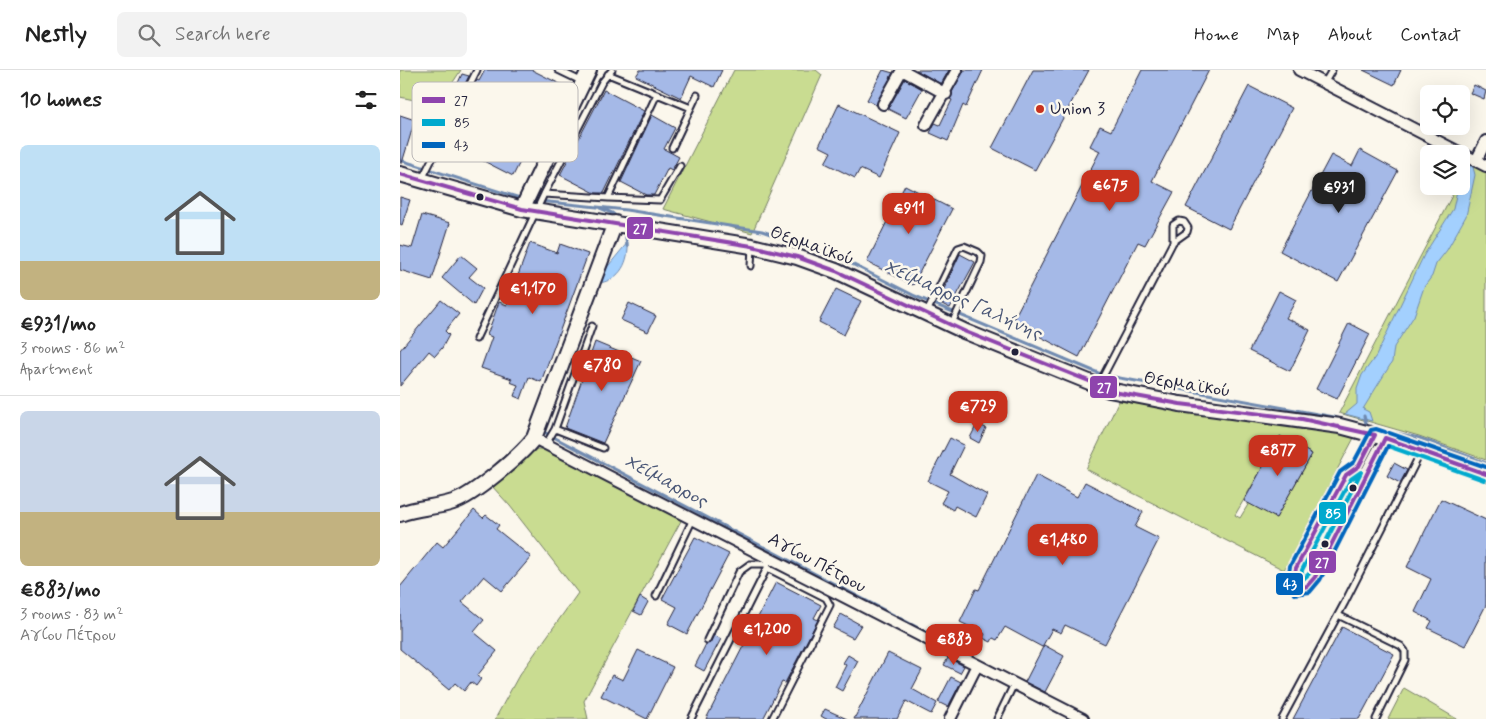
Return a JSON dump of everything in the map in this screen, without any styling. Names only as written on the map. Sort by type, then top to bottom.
[{"type":"street","points":[[883,104],[902,70],[946,94]]},
{"type":"street","points":[[926,125],[946,94],[957,70]]},
{"type":"street","points":[[1299,70],[1486,166]]},
{"type":"street","points":[[578,93],[586,76]]},
{"type":"street","points":[[1476,161],[1486,141]]},
{"type":"street","points":[[522,209],[545,162]]},
{"type":"street","name":"Θερμαϊκού","points":[[400,174],[536,212],[752,246],[824,266],[950,326],[1098,386],[1154,399],[1302,419],[1380,437],[1486,474]]},
{"type":"street","points":[[400,514],[415,508],[457,501],[540,441],[615,223]]},
{"type":"street","name":"Αγίου Πέτρου","points":[[540,441],[694,518],[768,563],[1083,719]]},
{"type":"street","points":[[950,719],[977,665]]},
{"type":"lane","points":[[471,82],[477,70]]},
{"type":"lane","points":[[558,70],[586,76]]},
{"type":"lane","points":[[1325,82],[1332,70]]},
{"type":"lane","points":[[578,128],[602,82],[610,72],[691,108]]},
{"type":"lane","points":[[608,198],[657,94]]},
{"type":"lane","points":[[672,148],[697,95]]},
{"type":"lane","points":[[422,181],[431,162]]},
{"type":"lane","points":[[476,339],[561,162]]},
{"type":"lane","points":[[544,194],[660,200],[680,166]]},
{"type":"lane","points":[[1098,386],[1173,242]]},
{"type":"lane","points":[[750,266],[752,246]]},
{"type":"lane","points":[[926,315],[958,248],[964,246],[978,252],[982,256],[982,262],[950,326]]},
{"type":"lane","points":[[540,441],[555,429],[592,326]]},
{"type":"lane","points":[[555,429],[603,448]]},
{"type":"lane","points":[[1380,437],[1315,577],[1307,586],[1297,589],[1294,579],[1296,568],[1346,475],[1359,466],[1380,437]]},
{"type":"lane","points":[[1282,719],[1338,615],[1421,451]]},
{"type":"lane","points":[[656,596],[694,518]]},
{"type":"lane","points":[[691,719],[768,563]]},
{"type":"lane","points":[[707,640],[739,572],[750,564],[768,563],[826,598],[830,605],[772,719]]},
{"type":"lane","points":[[1338,615],[1401,646],[1405,651],[1405,660],[1376,719]]},
{"type":"lane","points":[[996,719],[1014,684]]},
{"type":"green space","points":[[400,70],[461,70],[453,82],[412,82],[412,100],[400,97]]},
{"type":"green space","points":[[734,70],[816,70],[822,75],[752,233],[663,209]]},
{"type":"green space","points":[[1470,164],[1486,172],[1486,460],[1419,436],[1339,413],[1452,195],[1470,195]]},
{"type":"green space","points":[[1119,401],[1355,436],[1284,570],[1086,469]],"holes":[[[1280,437],[1312,454],[1276,518],[1249,503],[1240,518],[1235,515]]]},
{"type":"green space","points":[[537,449],[543,449],[571,462],[683,517],[584,701],[588,719],[495,719],[518,677],[578,593],[510,506],[491,485]]},
{"type":"green space","points":[[1404,688],[1457,719],[1388,719]]},
{"type":"water","points":[[1472,163],[1475,175],[1466,216],[1447,250],[1436,264],[1432,276],[1424,287],[1414,316],[1394,347],[1392,362],[1363,409],[1369,412],[1372,421],[1345,414],[1357,404],[1357,389],[1362,375],[1376,356],[1424,255],[1453,209],[1456,195],[1470,195],[1470,166]]},
{"type":"water","points":[[628,242],[625,263],[618,274],[607,281],[599,283],[604,271]]},
{"type":"building","points":[[485,70],[532,70],[556,82],[476,82],[477,80],[479,81]]},
{"type":"building","points":[[640,70],[722,70],[714,87],[691,76],[681,98],[636,76]]},
{"type":"building","points":[[883,70],[893,73],[876,105],[867,100]]},
{"type":"building","points":[[916,70],[949,70],[941,84]]},
{"type":"building","points":[[964,70],[983,70],[966,107],[963,105],[948,141],[930,133],[935,123],[940,125],[952,100],[950,99],[952,92]]},
{"type":"building","name":"Union 3","points":[[1033,70],[1089,70],[1035,170],[992,148]]},
{"type":"building","points":[[1142,70],[1209,70],[1152,181],[1174,192],[1145,245],[1138,242],[1079,357],[1012,322],[1100,151],[1090,146],[1100,126],[1111,131]]},
{"type":"building","points":[[1363,70],[1401,70],[1394,85]]},
{"type":"building","points":[[462,74],[469,76],[466,82],[458,82]]},
{"type":"building","points":[[905,79],[922,89],[906,118],[888,109]]},
{"type":"building","points":[[1474,85],[1486,91],[1484,99],[1470,93]]},
{"type":"building","points":[[1249,86],[1292,108],[1229,229],[1186,207]]},
{"type":"building","points":[[604,90],[644,111],[604,193],[595,193],[560,175],[567,162],[578,162],[578,140]]},
{"type":"building","points":[[839,104],[900,133],[879,178],[860,169],[855,178],[825,163],[831,152],[819,146]]},
{"type":"building","points":[[400,115],[412,119],[412,130],[402,163],[400,163]]},
{"type":"building","points":[[652,115],[675,128],[664,149],[679,157],[672,170],[668,168],[654,195],[646,195],[621,182]]},
{"type":"building","points":[[1360,150],[1398,171],[1338,282],[1280,251],[1331,155],[1352,166]]},
{"type":"building","points":[[486,162],[520,162],[513,176]]},
{"type":"building","points":[[905,185],[952,209],[913,285],[867,262]]},
{"type":"building","points":[[400,197],[410,200],[402,225],[400,224]]},
{"type":"building","points":[[422,215],[450,223],[432,280],[400,270],[400,245],[412,248]]},
{"type":"building","points":[[530,243],[557,253],[560,244],[588,254],[541,382],[529,377],[521,399],[514,396],[518,385],[510,382],[512,379],[481,368],[492,337],[487,335],[499,302],[507,305]]},
{"type":"building","points":[[960,254],[975,262],[950,308],[938,302]]},
{"type":"building","points":[[461,255],[477,268],[469,277],[483,288],[474,305],[442,278]]},
{"type":"building","points":[[836,289],[861,301],[844,335],[819,322]]},
{"type":"building","points":[[1279,291],[1296,300],[1286,318],[1310,330],[1290,371],[1249,351]]},
{"type":"building","points":[[441,300],[459,314],[445,331],[449,335],[435,356],[429,351],[400,386],[400,350]]},
{"type":"building","points":[[629,303],[656,316],[648,332],[621,320]]},
{"type":"building","points":[[1349,323],[1370,334],[1337,399],[1316,389]]},
{"type":"building","points":[[595,342],[641,361],[603,443],[565,428]]},
{"type":"building","points":[[977,424],[986,428],[979,443],[970,438]]},
{"type":"building","points":[[1280,436],[1312,454],[1276,518],[1244,501]]},
{"type":"building","points":[[950,438],[964,445],[950,474],[987,495],[976,517],[955,506],[953,510],[941,503],[948,491],[928,481]]},
{"type":"building","points":[[1394,463],[1407,470],[1400,483],[1387,476]]},
{"type":"building","points":[[1036,475],[1077,497],[1085,482],[1143,512],[1135,527],[1159,539],[1105,644],[1065,625],[1061,633],[1052,629],[1042,647],[1005,627],[997,640],[993,638],[991,642],[983,638],[985,634],[960,622],[976,589],[979,590]]},
{"type":"building","points":[[1441,499],[1486,520],[1486,605],[1465,646],[1428,628],[1432,621],[1415,612],[1431,579],[1407,567]]},
{"type":"building","points":[[474,510],[483,518],[486,515],[499,525],[496,529],[531,557],[502,591],[484,576],[462,602],[484,620],[474,632],[497,651],[477,676],[481,679],[476,686],[471,682],[464,691],[455,683],[449,690],[400,649],[400,587],[437,542],[443,547]]},
{"type":"building","points":[[695,537],[729,554],[687,634],[668,624],[677,607],[662,599]]},
{"type":"building","points":[[776,582],[821,605],[814,618],[818,620],[785,683],[782,682],[763,719],[706,719]]},
{"type":"building","points":[[640,597],[648,602],[641,615],[633,611]]},
{"type":"building","points":[[841,614],[861,625],[853,638],[833,628]]},
{"type":"building","points":[[1342,627],[1394,654],[1359,719],[1293,719]]},
{"type":"building","points":[[714,635],[721,639],[704,671],[695,666],[706,644],[710,643]]},
{"type":"building","points":[[1044,645],[1064,656],[1045,692],[1025,682]]},
{"type":"building","points":[[638,650],[673,667],[647,719],[601,696],[612,675],[623,680]]},
{"type":"building","points":[[888,653],[922,670],[912,689],[937,703],[931,714],[906,701],[897,719],[854,719]]},
{"type":"building","points":[[848,655],[858,661],[842,691],[835,687],[846,665],[843,663]]},
{"type":"building","points":[[948,658],[964,666],[960,673],[944,665]]},
{"type":"building","points":[[951,677],[961,682],[948,707],[938,702]]},
{"type":"building","points":[[825,709],[847,719],[826,719],[821,716]]},
{"type":"waterway","name":"Χείμαρρος Γαλήνης","points":[[400,160],[523,199]]},
{"type":"waterway","name":"Χείμαρρος Γαλήνης","points":[[530,200],[626,210],[762,231],[844,260],[915,296],[1103,375],[1334,417],[1350,422]]},
{"type":"waterway","name":"Χείμαρρος Γαλήνης","points":[[600,208],[618,218]]},
{"type":"waterway","name":"Χείμαρρος","points":[[625,230],[627,246]]},
{"type":"waterway","points":[[1364,416],[1367,427]]},
{"type":"waterway","name":"Χείμαρρος Γαλήνης","points":[[1382,430],[1419,438],[1486,463]]},
{"type":"waterway","name":"Χείμαρρος","points":[[542,431],[968,654]]},
{"type":"transit line","name":"27","points":[[400,174],[522,209],[752,246],[797,257],[836,271],[966,332],[1119,393],[1180,404],[1302,419],[1375,435],[1359,466],[1346,475],[1296,568],[1294,579],[1297,589],[1307,586],[1315,577],[1385,438],[1486,474]]},
{"type":"transit line","name":"43","points":[[1385,432],[1376,429],[1371,430],[1354,462],[1340,472],[1290,566],[1288,580],[1294,594],[1310,592],[1320,580],[1388,446]]},
{"type":"transit line","name":"43","points":[[1389,433],[1486,467]]},
{"type":"transit line","name":"85","points":[[1388,446],[1484,480]]},
{"type":"transit line","name":"85","points":[[1361,472],[1310,573],[1301,581],[1302,570],[1351,479],[1361,472]]},
{"type":"place","name":"Union 3","points":[[1040,109]]}]
